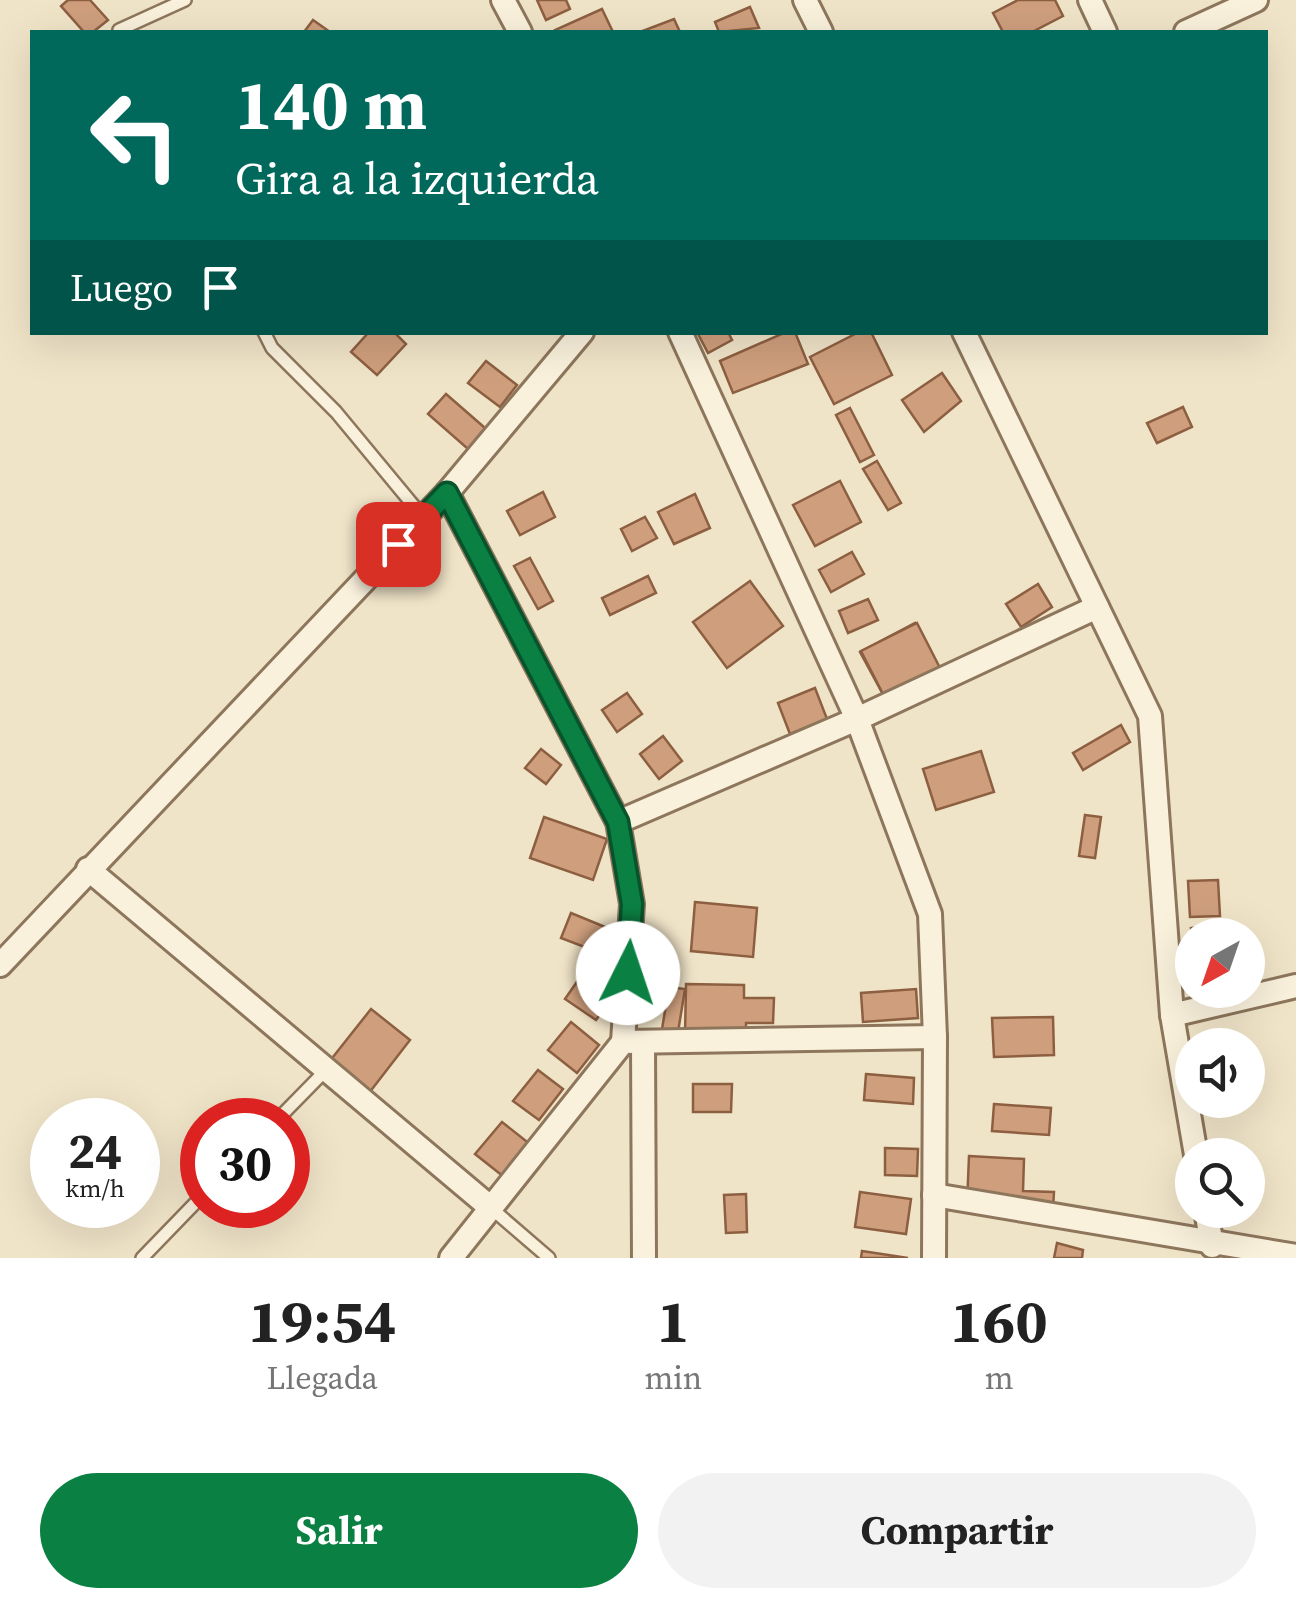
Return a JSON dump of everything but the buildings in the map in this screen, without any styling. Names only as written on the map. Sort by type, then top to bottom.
[{"type":"street","points":[[503,0],[519,30]]},
{"type":"street","points":[[805,0],[819,30]]},
{"type":"street","points":[[1090,0],[1104,30]]},
{"type":"street","points":[[1190,30],[1256,0]]},
{"type":"street","points":[[0,965],[447,493],[579,335]]},
{"type":"street","points":[[681,335],[857,719],[930,914],[935,1036],[934,1258]]},
{"type":"street","points":[[965,335],[1150,716],[1172,1016],[1193,1138]]},
{"type":"street","points":[[447,493],[618,822],[632,904],[633,1042],[644,1258]]},
{"type":"street","points":[[618,822],[857,719],[1097,608]]},
{"type":"street","points":[[88,868],[490,1208]]},
{"type":"street","points":[[1172,1016],[1296,986]]},
{"type":"street","points":[[451,1258],[633,1042],[935,1036]]},
{"type":"street","points":[[934,1195],[1212,1246],[1296,1256]]},
{"type":"street","points":[[1209,1228],[1212,1246]]},
{"type":"lane","points":[[119,30],[185,0]]},
{"type":"lane","points":[[266,335],[272,348],[336,412],[424,518]]},
{"type":"lane","points":[[298,1098],[326,1070]]},
{"type":"lane","points":[[490,1208],[549,1258]]},
{"type":"lane","points":[[142,1258],[180,1219]]},
{"type":"route","points":[[398,544],[447,493],[618,822],[632,904],[628,973]]}]
